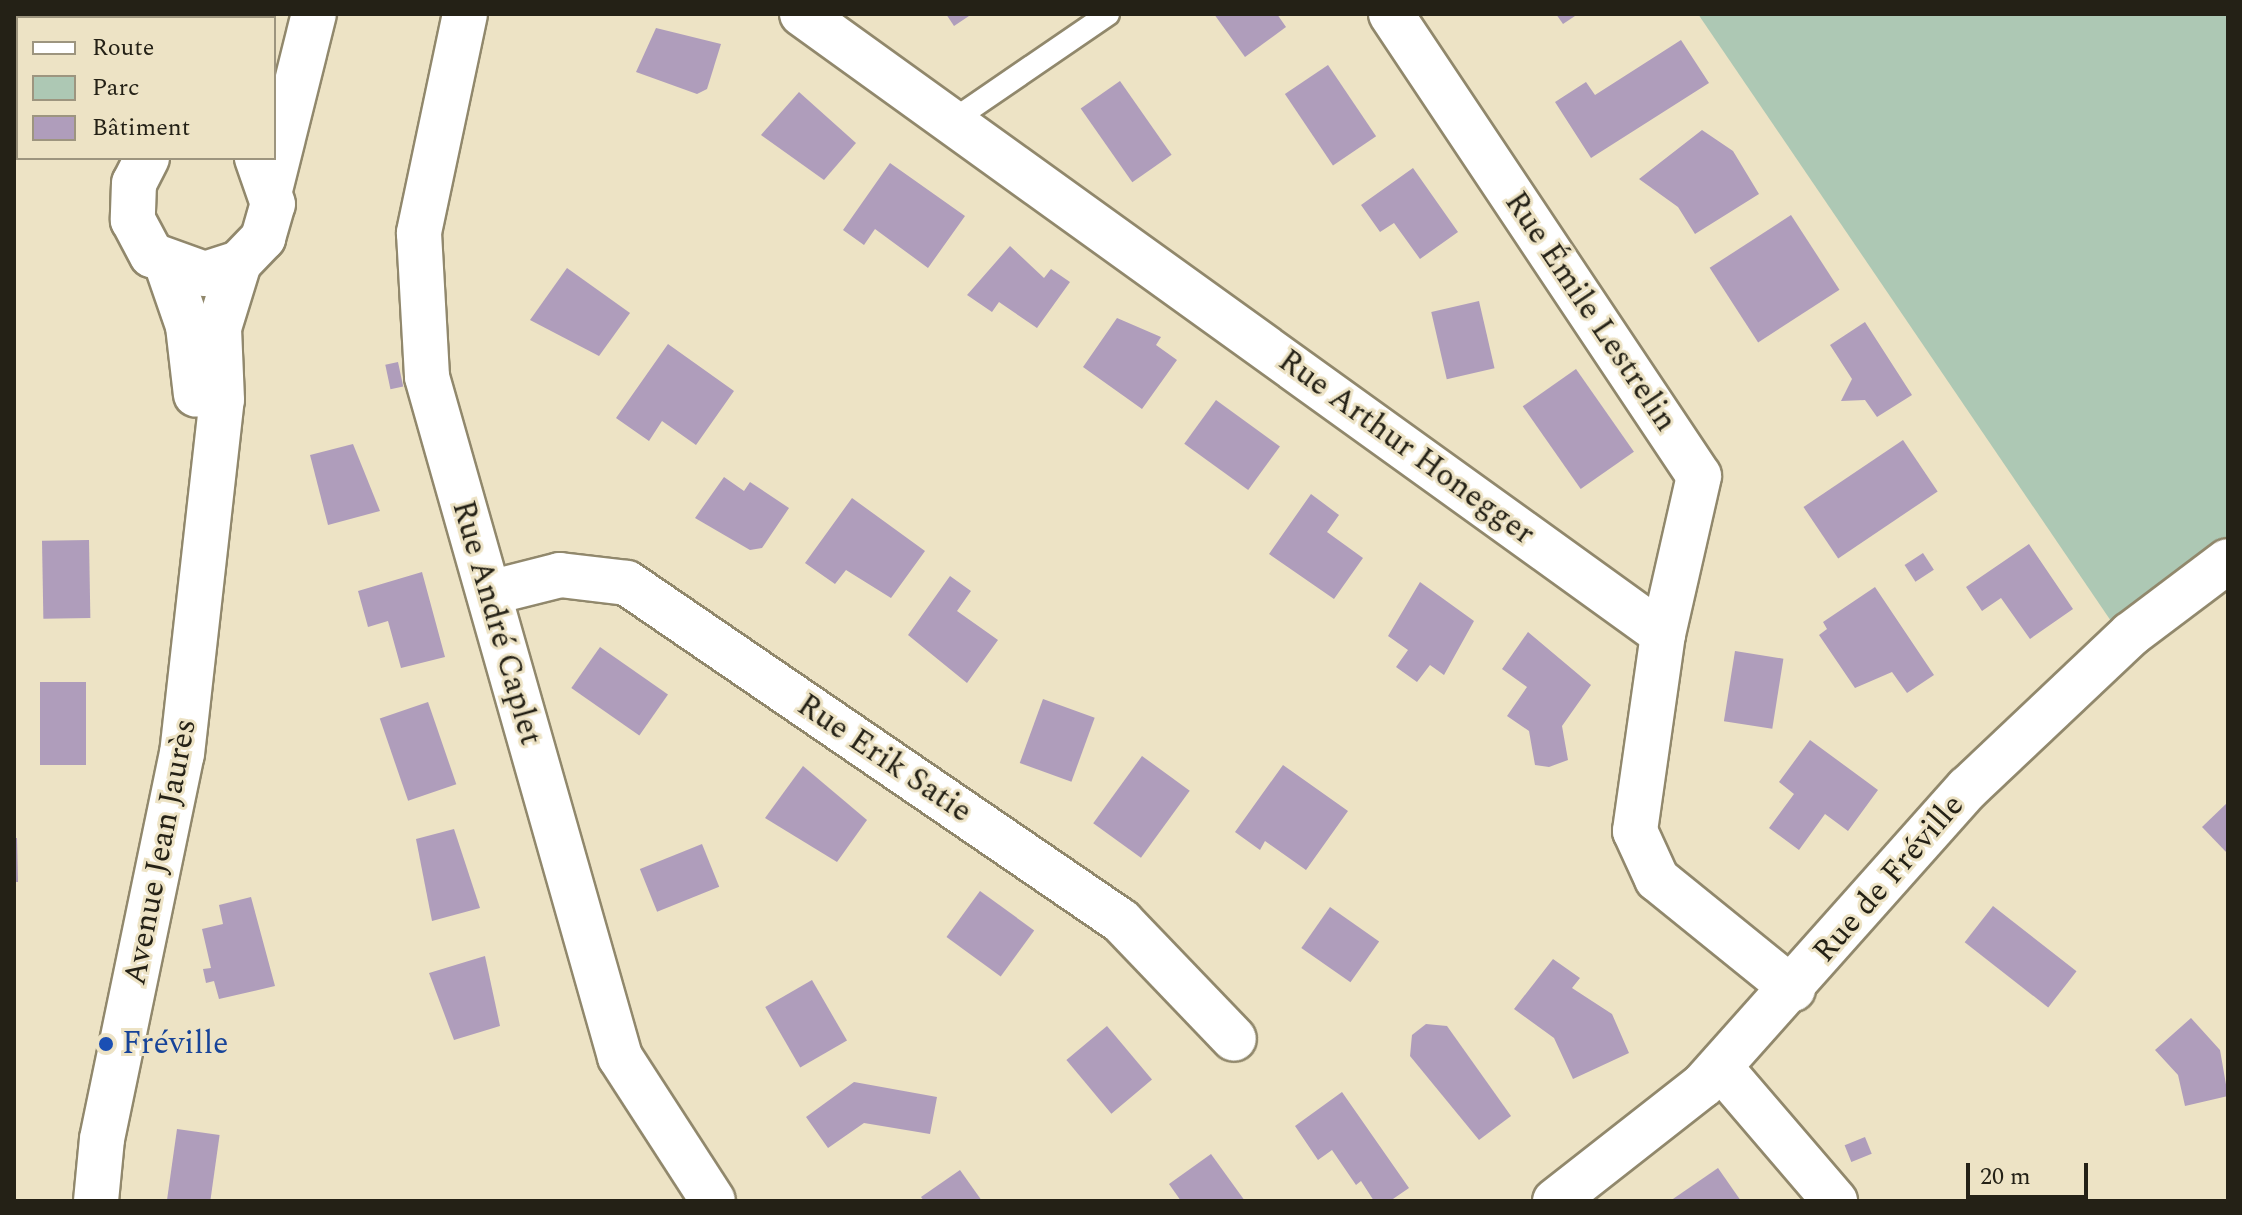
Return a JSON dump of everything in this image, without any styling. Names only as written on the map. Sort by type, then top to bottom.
[{"type":"street","points":[[276,69],[307,14]]},
{"type":"street","name":"Avenue Jean Jaurès","points":[[276,134],[314,14]]},
{"type":"street","name":"Rue André Caplet","points":[[465,14],[419,233],[427,377],[620,1057],[713,1201]]},
{"type":"street","name":"Rue Arthur Honegger","points":[[802,14],[1663,634]]},
{"type":"street","name":"Rue Émile Lestrelin","points":[[1391,14],[1699,476],[1663,634]]},
{"type":"street","name":"Avenue Jean Jaurès","points":[[146,160],[134,183],[133,220],[167,265],[188,326],[208,501]]},
{"type":"street","name":"Avenue Jean Jaurès","points":[[96,1201],[102,1139],[182,754],[203,617],[208,501],[222,400],[219,328],[239,263],[270,221],[264,172]]},
{"type":"street","points":[[167,265],[205,274],[239,263]]},
{"type":"street","name":"Rue de Fréville","points":[[1555,1201],[1605,1168],[1720,1067],[1793,989],[1968,788],[2131,634],[2228,561]]},
{"type":"street","name":"Rue Erik Satie","points":[[489,593],[560,575],[627,583],[1121,921],[1234,1039]]},
{"type":"street","points":[[1663,634],[1635,831],[1657,879],[1793,989]]},
{"type":"street","points":[[1720,1067],[1835,1201]]},
{"type":"lane","points":[[952,121],[1108,14]]},
{"type":"green space","points":[[1698,14],[2228,14],[2228,539],[2113,624]]},
{"type":"building","points":[[946,14],[972,14],[954,26]]},
{"type":"building","points":[[1214,14],[1277,14],[1286,27],[1245,57]]},
{"type":"building","points":[[1556,14],[1578,14],[1563,24]]},
{"type":"building","points":[[656,28],[721,44],[707,89],[697,94],[636,72]]},
{"type":"building","points":[[1681,40],[1709,83],[1591,158],[1555,102],[1586,82],[1595,95]]},
{"type":"building","points":[[1328,65],[1376,136],[1333,165],[1285,94]]},
{"type":"building","points":[[1120,81],[1172,155],[1132,182],[1081,109]]},
{"type":"building","points":[[799,92],[856,143],[824,180],[761,135]]},
{"type":"building","points":[[1702,130],[1733,151],[1759,194],[1695,234],[1678,207],[1639,179]]},
{"type":"building","points":[[890,163],[965,216],[928,268],[875,229],[864,245],[843,230]]},
{"type":"building","points":[[1413,168],[1458,232],[1420,259],[1394,223],[1380,232],[1361,205]]},
{"type":"building","points":[[1791,215],[1839,290],[1758,342],[1710,268]]},
{"type":"building","points":[[1010,246],[1044,278],[1051,269],[1070,282],[1037,328],[999,302],[992,312],[967,295]]},
{"type":"building","points":[[567,268],[630,313],[599,356],[530,320]]},
{"type":"building","points":[[1479,301],[1495,368],[1447,379],[1431,312]]},
{"type":"building","points":[[1117,318],[1161,337],[1156,345],[1177,360],[1142,409],[1083,367]]},
{"type":"building","points":[[1865,322],[1912,395],[1877,417],[1865,400],[1841,401],[1852,379],[1830,345]]},
{"type":"building","points":[[668,344],[734,391],[696,445],[662,421],[649,441],[616,418]]},
{"type":"building","points":[[398,362],[403,386],[390,389],[385,365]]},
{"type":"building","points":[[1576,369],[1634,452],[1581,489],[1523,406]]},
{"type":"building","points":[[1216,400],[1280,446],[1248,490],[1184,444]]},
{"type":"building","points":[[1903,440],[1938,491],[1838,559],[1804,507]]},
{"type":"building","points":[[353,444],[380,511],[328,525],[310,455]]},
{"type":"building","points":[[724,477],[744,491],[750,482],[789,508],[762,548],[750,550],[695,518]]},
{"type":"building","points":[[1311,494],[1339,515],[1327,532],[1363,558],[1334,599],[1269,554]]},
{"type":"building","points":[[852,498],[925,551],[891,598],[846,570],[835,584],[805,563]]},
{"type":"building","points":[[89,540],[90,618],[43,619],[42,541]]},
{"type":"building","points":[[2029,544],[2073,609],[2030,639],[2001,598],[1982,611],[1966,587]]},
{"type":"building","points":[[1923,553],[1934,570],[1915,582],[1905,565]]},
{"type":"building","points":[[422,572],[445,657],[401,668],[388,621],[368,627],[358,591]]},
{"type":"building","points":[[950,576],[971,591],[957,611],[998,640],[967,683],[908,635]]},
{"type":"building","points":[[1420,582],[1474,621],[1444,675],[1430,665],[1417,682],[1396,667],[1408,650],[1388,636]]},
{"type":"building","points":[[1875,587],[1934,675],[1907,693],[1892,672],[1855,688],[1819,635],[1827,629],[1823,622]]},
{"type":"building","points":[[1528,632],[1591,685],[1562,726],[1568,760],[1549,767],[1535,765],[1529,731],[1507,716],[1527,687],[1502,669]]},
{"type":"building","points":[[600,647],[668,695],[639,736],[571,688]]},
{"type":"building","points":[[1735,651],[1783,659],[1772,729],[1724,721]]},
{"type":"building","points":[[40,682],[86,682],[86,765],[40,765]]},
{"type":"building","points":[[1043,699],[1095,718],[1071,782],[1020,763]]},
{"type":"building","points":[[428,702],[456,784],[408,801],[380,719]]},
{"type":"building","points":[[1810,740],[1878,790],[1848,831],[1825,814],[1799,850],[1769,828],[1794,794],[1779,782]]},
{"type":"building","points":[[1142,756],[1190,791],[1141,858],[1093,823]]},
{"type":"building","points":[[1283,765],[1348,811],[1306,870],[1265,841],[1260,850],[1235,832]]},
{"type":"building","points":[[803,766],[867,820],[837,862],[765,818]]},
{"type":"building","points":[[2228,802],[2228,854],[2202,827]]},
{"type":"building","points":[[454,829],[480,908],[432,921],[416,839]]},
{"type":"building","points":[[14,838],[17,838],[18,882],[14,882]]},
{"type":"building","points":[[702,844],[719,887],[657,912],[640,869]]},
{"type":"building","points":[[980,891],[1034,930],[1001,976],[946,937]]},
{"type":"building","points":[[251,897],[275,986],[219,999],[214,981],[206,983],[203,969],[211,968],[202,929],[223,924],[219,905]]},
{"type":"building","points":[[1993,906],[2077,971],[2048,1008],[1965,942]]},
{"type":"building","points":[[1330,907],[1379,941],[1350,982],[1301,948]]},
{"type":"building","points":[[485,956],[500,1026],[454,1040],[429,973]]},
{"type":"building","points":[[1553,959],[1580,978],[1572,988],[1612,1014],[1629,1053],[1573,1079],[1554,1038],[1514,1009]]},
{"type":"building","points":[[812,980],[847,1041],[800,1068],[765,1007]]},
{"type":"building","points":[[2191,1018],[2220,1050],[2228,1096],[2185,1106],[2178,1075],[2155,1050]]},
{"type":"building","points":[[1426,1024],[1447,1026],[1511,1116],[1479,1140],[1410,1056],[1412,1035]]},
{"type":"building","points":[[1107,1026],[1152,1080],[1111,1114],[1066,1060]]},
{"type":"building","points":[[854,1082],[937,1097],[930,1134],[864,1123],[828,1148],[806,1117]]},
{"type":"building","points":[[1342,1092],[1409,1188],[1390,1201],[1374,1201],[1361,1181],[1356,1185],[1332,1150],[1318,1160],[1295,1126]]},
{"type":"building","points":[[177,1129],[220,1135],[210,1201],[167,1201]]},
{"type":"building","points":[[1865,1137],[1872,1154],[1851,1162],[1845,1145]]},
{"type":"building","points":[[1211,1154],[1245,1201],[1181,1201],[1169,1184]]},
{"type":"building","points":[[1718,1168],[1741,1201],[1670,1201]]},
{"type":"building","points":[[960,1170],[982,1201],[924,1201],[921,1197]]},
{"type":"place","name":"Fréville","points":[[106,1044]]}]
